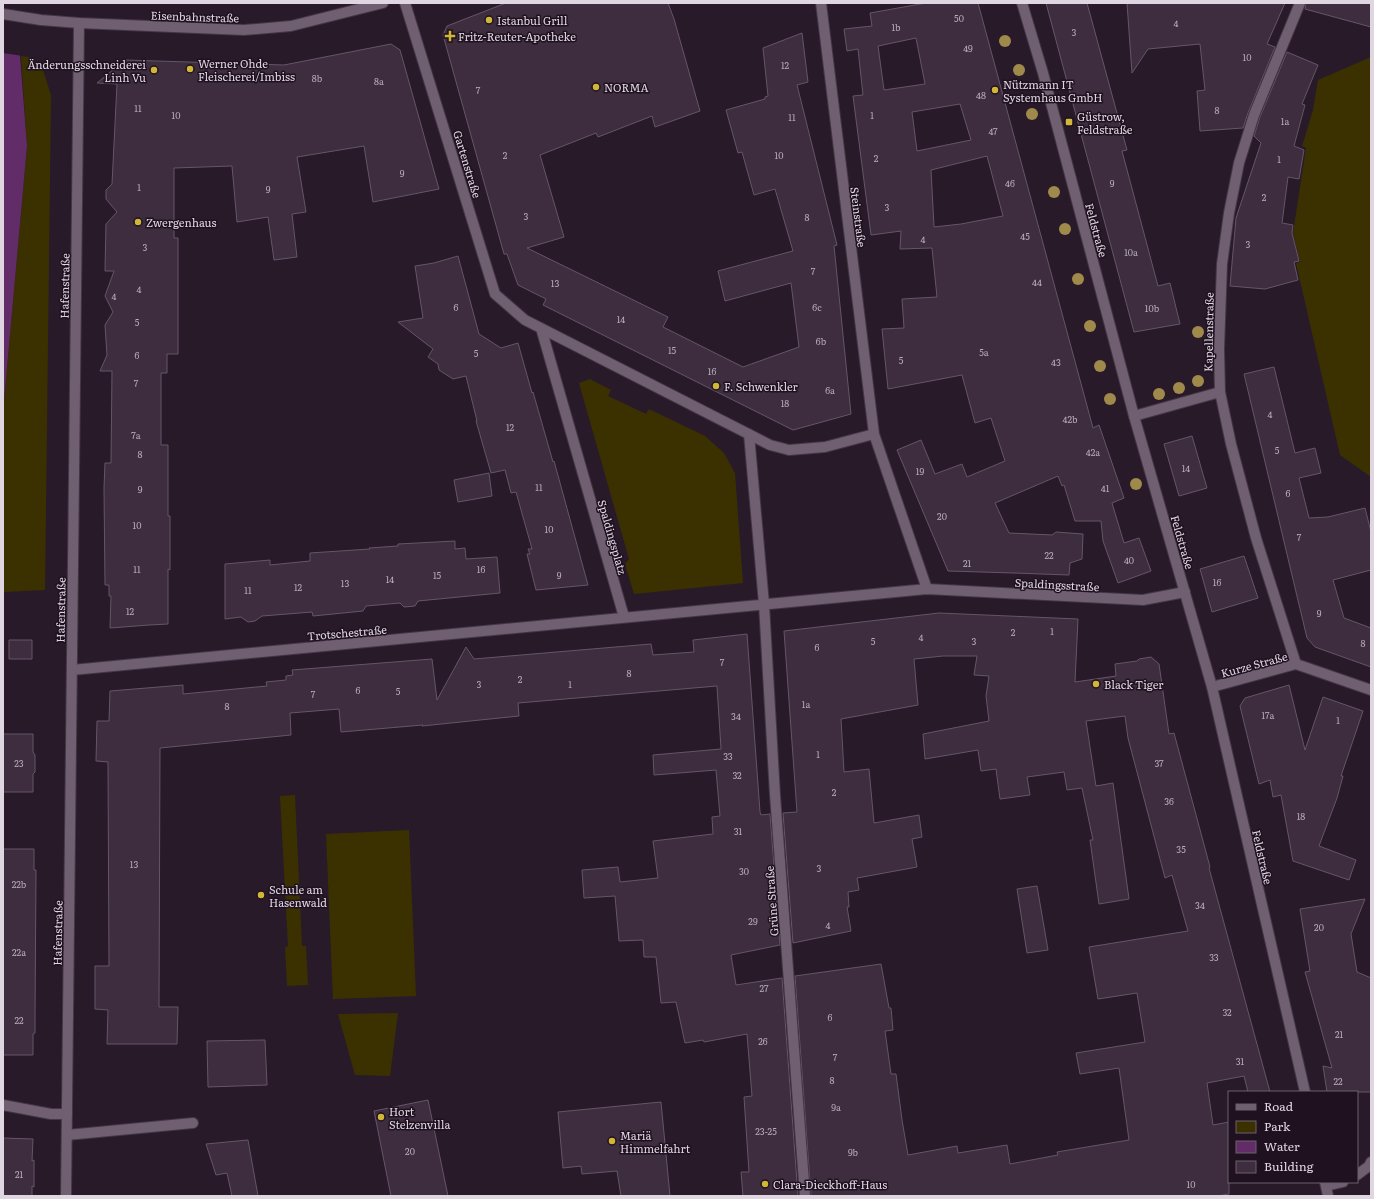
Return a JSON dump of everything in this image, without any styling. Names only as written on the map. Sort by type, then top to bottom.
[{"type":"street","name":"Gartenstraße","points":[[405,3],[495,294],[525,320],[541,328]]},
{"type":"street","name":"Steinstraße","points":[[821,3],[874,434]]},
{"type":"street","name":"Feldstraße","points":[[1022,3],[1043,73],[1134,416],[1212,688],[1305,1091]]},
{"type":"street","name":"Kapellenstraße","points":[[1296,664],[1256,538],[1231,444],[1220,392],[1219,349],[1222,272],[1228,213],[1239,162],[1254,115],[1300,3]]},
{"type":"street","name":"Eisenbahnstraße","points":[[3,14],[42,20],[79,23],[244,30],[291,26],[379,4]]},
{"type":"street","name":"Hafenstraße","points":[[66,1196],[79,23]]},
{"type":"street","points":[[541,328],[770,445],[789,450],[825,447],[874,434],[927,589],[624,617]]},
{"type":"street","name":"Spaldingsplatz","points":[[541,328],[624,617]]},
{"type":"street","points":[[1134,416],[1220,392]]},
{"type":"street","points":[[749,434],[764,604]]},
{"type":"street","name":"Spaldingsstraße","points":[[927,589],[1143,600],[1185,592]]},
{"type":"street","name":"Grüne Straße","points":[[764,604],[776,803],[805,1196]]},
{"type":"street","name":"Trotschestraße","points":[[72,670],[624,617]]},
{"type":"street","name":"Kurze Straße","points":[[1212,688],[1296,664],[1371,690]]},
{"type":"street","points":[[3,1105],[51,1114],[67,1114]]},
{"type":"street","points":[[67,1135],[193,1123]]},
{"type":"street","points":[[1358,1174],[1369,1166],[1371,1162]]},
{"type":"street","points":[[1326,1188],[1340,1183]]},
{"type":"green space","points":[[21,56],[29,57],[42,67],[51,95],[45,590],[3,592],[3,412],[27,146]]},
{"type":"green space","points":[[1371,57],[1371,477],[1340,455],[1296,263],[1300,262],[1293,233],[1306,148],[1302,146],[1313,110],[1318,80]]},
{"type":"green space","points":[[590,379],[611,390],[608,396],[646,414],[649,409],[705,436],[724,453],[735,473],[743,583],[634,594],[625,564],[629,559],[579,383]]},
{"type":"green space","points":[[295,795],[302,946],[306,946],[308,985],[287,986],[285,947],[288,946],[280,796]]},
{"type":"green space","points":[[409,830],[416,996],[333,999],[326,834]]},
{"type":"green space","points":[[398,1013],[390,1076],[355,1075],[338,1014]]},
{"type":"water","points":[[3,3],[16,3],[27,146],[3,412]]},
{"type":"pier","points":[[3,3],[18,3],[23,56],[3,53]]},
{"type":"building","points":[[506,3],[668,3],[674,19],[700,111],[655,127],[652,116],[598,137],[596,133],[540,155],[564,237],[527,248],[668,317],[663,327],[743,367],[799,347],[791,283],[725,301],[718,271],[793,251],[775,189],[754,195],[742,152],[738,153],[726,110],[765,99],[765,97],[768,96],[763,48],[802,33],[808,82],[797,85],[837,245],[834,246],[851,414],[793,430],[543,305],[546,299],[518,285],[507,254],[504,254],[443,35],[447,26]]},
{"type":"building","points":[[926,3],[978,3],[1093,428],[1099,425],[1124,498],[1112,503],[1124,543],[1139,538],[1151,571],[1118,583],[1103,541],[1101,521],[1075,521],[1064,485],[1062,486],[1058,476],[995,503],[1009,533],[1052,535],[1056,532],[1083,534],[1082,559],[1070,563],[1069,575],[948,571],[897,450],[921,440],[935,474],[962,464],[967,477],[1005,461],[991,418],[975,423],[962,375],[888,389],[882,329],[904,328],[902,299],[937,297],[932,248],[900,249],[901,231],[871,235],[853,96],[863,95],[858,49],[847,51],[844,29],[872,26],[870,13]],"holes":[[[916,38],[925,84],[884,90],[878,46]],[[960,104],[971,140],[917,151],[912,112]],[[987,156],[1003,216],[961,224],[934,227],[931,170]]]},
{"type":"building","points":[[1046,3],[1087,3],[1127,150],[1122,151],[1158,286],[1170,283],[1180,324],[1134,332]]},
{"type":"building","points":[[1127,3],[1285,3],[1267,44],[1275,47],[1243,128],[1200,131],[1197,91],[1205,90],[1200,44],[1148,49],[1132,73]]},
{"type":"building","points":[[1306,3],[1371,3],[1371,27],[1305,9]]},
{"type":"building","points":[[391,44],[400,50],[439,189],[373,202],[364,146],[297,157],[306,212],[292,214],[297,257],[274,260],[268,217],[237,222],[232,166],[174,168],[174,238],[178,238],[178,354],[167,354],[167,373],[161,373],[161,445],[168,445],[168,516],[170,516],[168,624],[110,628],[111,596],[109,596],[109,585],[105,585],[104,488],[105,463],[111,463],[112,371],[100,371],[107,355],[105,325],[113,312],[105,296],[114,271],[105,271],[106,224],[117,212],[106,199],[106,190],[112,184],[117,84],[97,83],[125,60],[284,65]]},
{"type":"building","points":[[1287,52],[1318,65],[1302,104],[1305,105],[1294,146],[1304,150],[1299,179],[1288,177],[1282,223],[1293,225],[1292,233],[1299,261],[1294,262],[1298,280],[1265,289],[1230,286],[1236,218],[1261,143],[1254,136],[1260,117]]},
{"type":"building","points":[[458,256],[479,334],[501,348],[518,343],[553,462],[554,461],[588,585],[536,590],[527,554],[530,554],[528,549],[532,549],[516,492],[511,493],[505,470],[491,473],[476,421],[466,376],[453,379],[439,370],[438,364],[428,357],[433,349],[398,322],[423,318],[415,266],[434,263]]},
{"type":"building","points":[[1274,367],[1295,453],[1315,448],[1321,473],[1299,478],[1309,518],[1328,517],[1365,508],[1371,532],[1371,570],[1333,580],[1344,618],[1371,628],[1371,667],[1315,647],[1307,638],[1244,374]]},
{"type":"building","points":[[1192,436],[1207,488],[1179,496],[1164,444]]},
{"type":"building","points":[[489,473],[492,496],[458,502],[454,480]]},
{"type":"building","points":[[455,541],[455,549],[465,548],[466,559],[497,557],[500,593],[418,601],[415,606],[404,607],[400,603],[366,606],[363,611],[313,616],[312,612],[262,616],[255,621],[248,622],[241,617],[225,619],[225,564],[270,560],[270,565],[310,561],[310,553],[370,549],[369,548],[398,546],[398,544]]},
{"type":"building","points":[[1244,556],[1258,598],[1212,612],[1200,569]]},
{"type":"building","points":[[939,613],[1078,619],[1075,682],[1116,676],[1115,664],[1137,661],[1139,659],[1151,657],[1159,664],[1169,734],[1174,733],[1270,1091],[1248,1091],[1244,1076],[1207,1083],[1213,1125],[1228,1122],[1229,1194],[1217,1196],[811,1196],[795,976],[881,964],[889,1008],[891,1008],[893,1030],[885,1031],[891,1074],[896,1074],[908,1155],[957,1146],[958,1153],[1007,1145],[1010,1164],[1058,1155],[1057,1152],[1129,1140],[1119,1068],[1080,1074],[1076,1053],[1145,1042],[1137,993],[1098,999],[1089,947],[1188,931],[1172,875],[1165,878],[1128,738],[1125,716],[1086,721],[1096,786],[1113,783],[1129,899],[1099,904],[1090,840],[1093,840],[1082,788],[1067,790],[1064,772],[1027,777],[1030,795],[1000,799],[996,769],[981,771],[978,750],[925,759],[923,734],[989,721],[986,696],[989,676],[974,675],[977,656],[943,656],[914,659],[918,705],[841,719],[844,772],[869,769],[874,823],[919,815],[922,837],[912,839],[917,867],[857,878],[859,890],[848,892],[849,907],[847,907],[851,931],[793,943],[783,813],[797,812],[784,631]]},
{"type":"building","points":[[747,634],[760,812],[761,815],[770,814],[780,945],[731,955],[736,985],[782,978],[798,1196],[743,1196],[741,1172],[749,1172],[744,1097],[752,1096],[747,1034],[704,1042],[703,1040],[685,1043],[676,1002],[661,1003],[656,957],[644,957],[643,940],[619,941],[615,896],[584,898],[582,870],[618,867],[620,882],[658,878],[653,841],[713,834],[712,817],[720,816],[716,770],[654,775],[653,755],[721,749],[717,686],[518,703],[519,716],[422,726],[423,725],[341,732],[339,709],[290,713],[291,735],[160,748],[159,1007],[178,1007],[177,1044],[107,1044],[108,1010],[95,1009],[95,966],[109,966],[108,762],[96,761],[97,721],[109,721],[110,691],[183,685],[183,694],[267,686],[266,682],[286,680],[286,676],[293,675],[292,670],[432,659],[437,700],[466,647],[474,659],[651,644],[653,655],[694,652],[693,640]]},
{"type":"building","points":[[9,640],[32,640],[32,659],[9,659]]},
{"type":"building","points":[[1289,685],[1305,750],[1323,697],[1363,711],[1341,776],[1343,776],[1337,798],[1319,846],[1356,860],[1349,880],[1293,861],[1281,795],[1273,797],[1270,780],[1259,784],[1240,706],[1245,698]]},
{"type":"building","points":[[3,734],[33,734],[35,772],[33,774],[33,792],[3,792]]},
{"type":"building","points":[[3,849],[34,849],[34,870],[36,870],[35,1033],[33,1034],[33,1055],[3,1055]]},
{"type":"building","points":[[1037,886],[1048,950],[1027,953],[1017,889]]},
{"type":"building","points":[[1365,899],[1351,934],[1357,972],[1371,978],[1371,1092],[1327,1091],[1323,1066],[1332,1068],[1305,972],[1310,971],[1300,909]]},
{"type":"building","points":[[265,1040],[267,1085],[208,1087],[207,1041]]},
{"type":"building","points":[[428,1100],[448,1196],[391,1196],[374,1111]]},
{"type":"building","name":"Mariä Himmelfahrt","points":[[661,1102],[670,1196],[621,1196],[617,1171],[582,1174],[581,1166],[563,1168],[558,1112]]},
{"type":"building","points":[[3,1138],[33,1139],[32,1161],[34,1160],[34,1187],[32,1186],[32,1196],[3,1196]]},
{"type":"building","points":[[248,1140],[258,1196],[232,1196],[227,1173],[216,1175],[206,1144]]},
{"type":"place","name":"Istanbul Grill","points":[[489,20]]},
{"type":"place","name":"Fritz-Reuter-Apotheke","points":[[450,36]]},
{"type":"place","name":"Werner Ohde Fleischerei/Imbiss","points":[[190,69]]},
{"type":"place","name":"Änderungsschneiderei Linh Vu","points":[[154,70]]},
{"type":"place","name":"NORMA","points":[[596,87]]},
{"type":"place","name":"Nützmann IT Systemhaus GmbH","points":[[995,90]]},
{"type":"place","name":"Güstrow, Feldstraße","points":[[1069,122]]},
{"type":"place","name":"Zwergenhaus","points":[[138,222]]},
{"type":"place","name":"F. Schwenkler","points":[[716,386]]},
{"type":"place","name":"Black Tiger","points":[[1096,684]]},
{"type":"place","name":"Schule am Hasenwald","points":[[261,895]]},
{"type":"place","name":"Hort Stelzenvilla","points":[[381,1117]]},
{"type":"place","name":"Mariä Himmelfahrt","points":[[612,1141]]},
{"type":"place","name":"Clara-Dieckhoff-Haus","points":[[765,1184]]}]
